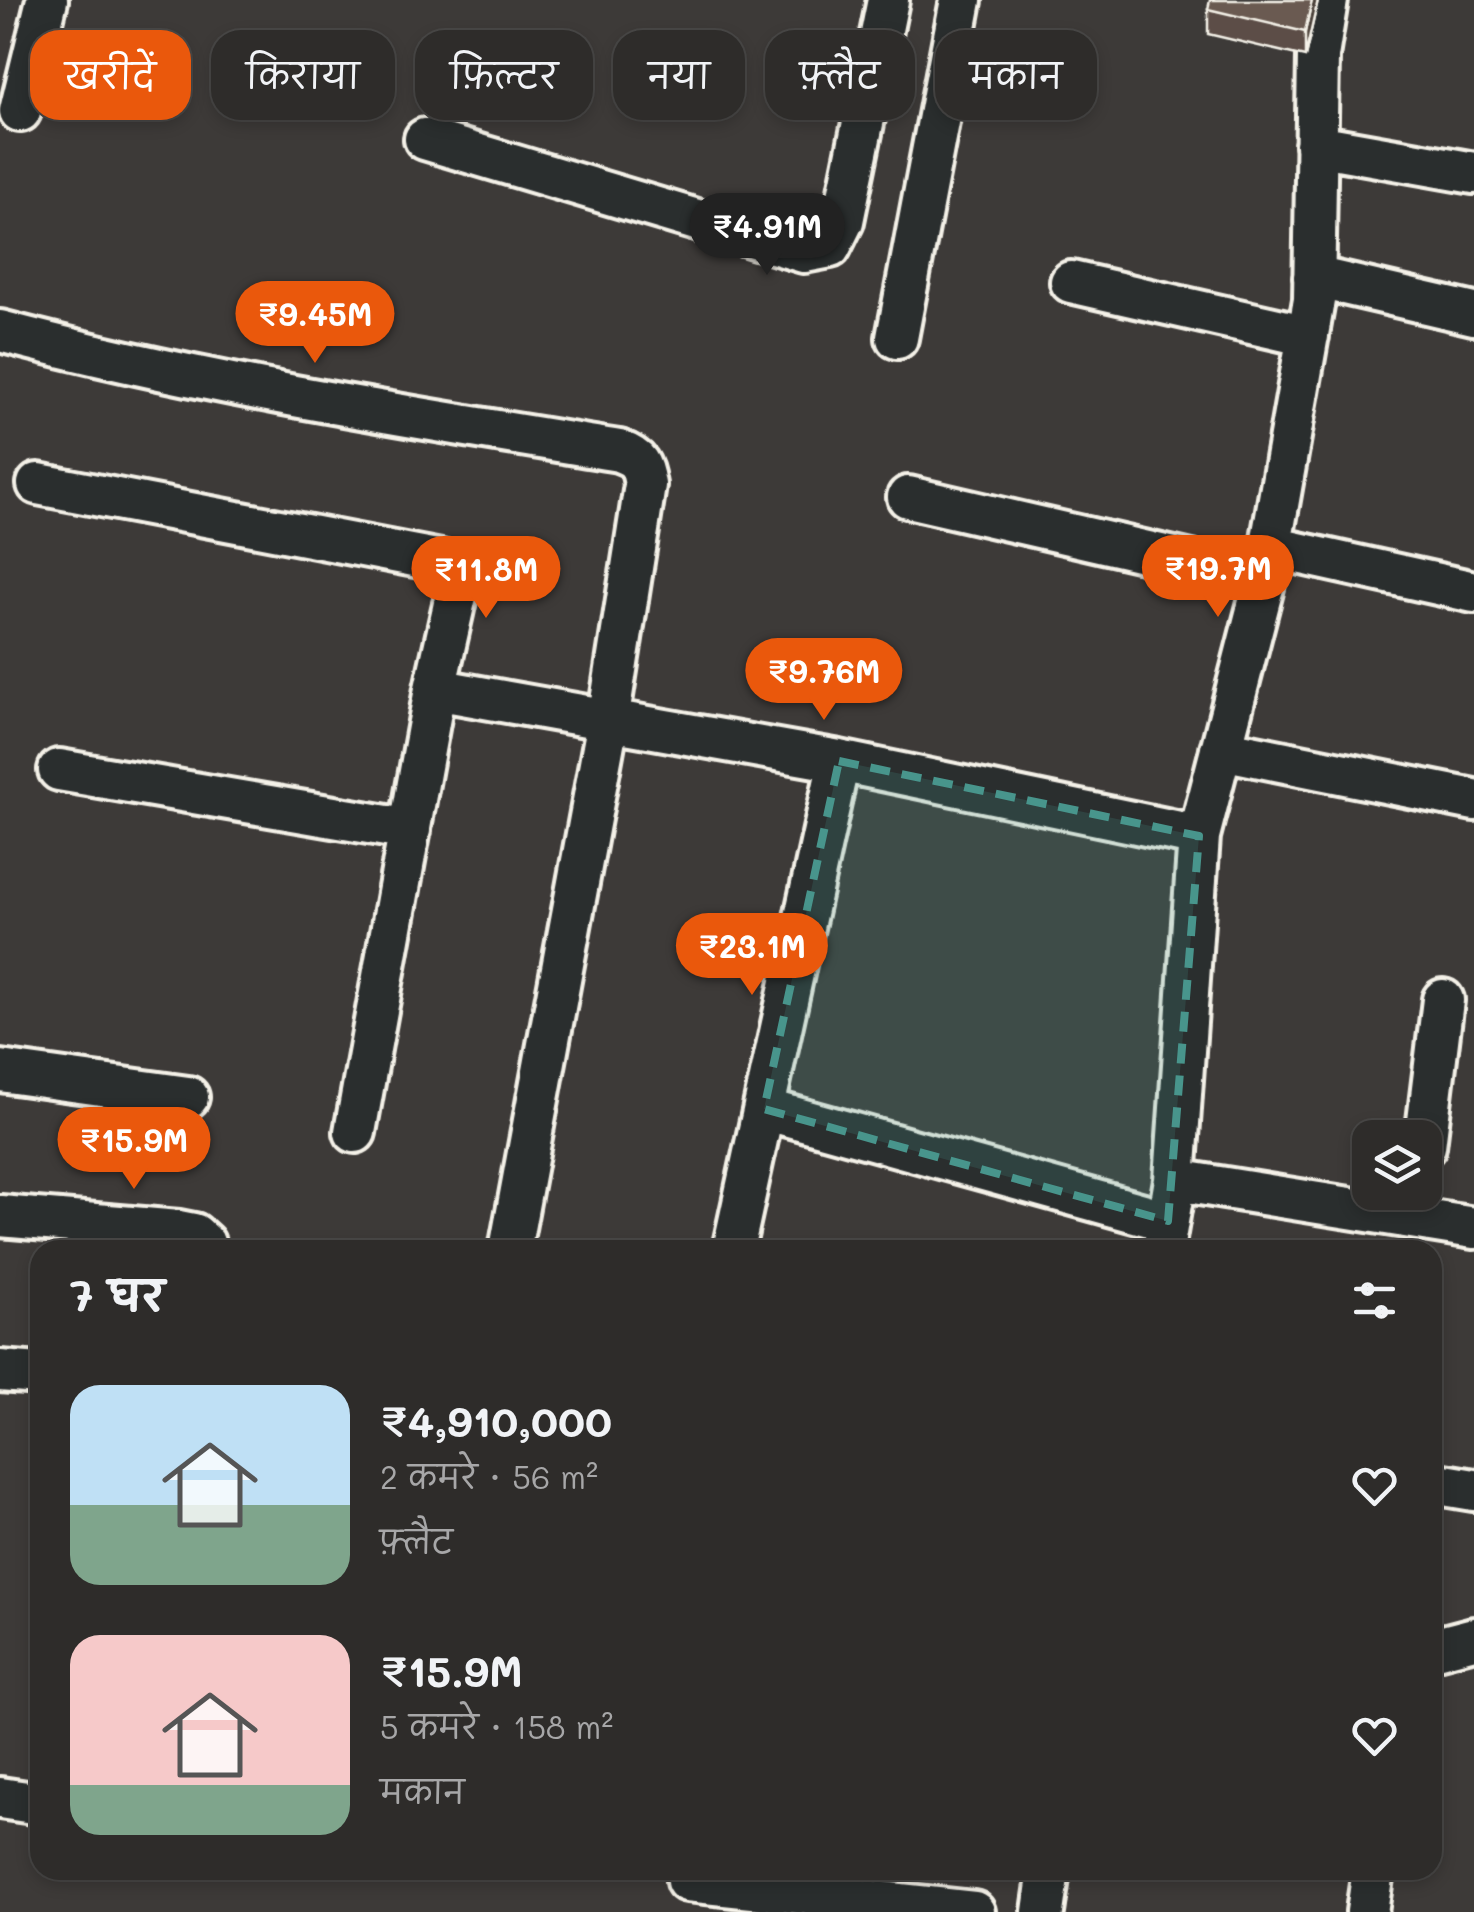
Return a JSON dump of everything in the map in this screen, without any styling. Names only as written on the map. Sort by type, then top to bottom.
[{"type":"street","points":[[20,111],[47,0]]},
{"type":"street","points":[[425,139],[804,252],[830,247],[843,221],[888,0]]},
{"type":"street","points":[[897,338],[961,0]]},
{"type":"street","points":[[764,1109],[1166,1236],[1175,1180],[1198,836],[1268,563],[1308,336],[1314,277],[1318,56],[1327,0]]},
{"type":"street","points":[[1316,145],[1474,173]]},
{"type":"street","points":[[1314,277],[1474,314]]},
{"type":"street","points":[[1071,282],[1308,336]]},
{"type":"street","points":[[0,331],[120,363],[284,396],[619,451],[635,457],[643,468],[645,486],[608,722],[512,1240]]},
{"type":"street","points":[[38,484],[441,561],[452,567],[457,591],[435,689],[355,1132]]},
{"type":"street","points":[[908,497],[1268,563],[1474,592]]},
{"type":"street","points":[[435,689],[839,761],[1198,836]]},
{"type":"street","points":[[1221,749],[1474,800]]},
{"type":"street","points":[[735,1240],[839,761]]},
{"type":"street","points":[[60,770],[410,830]]},
{"type":"street","points":[[1428,1120],[1443,1000]]},
{"type":"street","points":[[0,1071],[188,1097]]},
{"type":"street","points":[[1175,1180],[1352,1197]]},
{"type":"street","points":[[1432,1210],[1474,1228]]},
{"type":"street","points":[[0,1216],[194,1234],[202,1240]]},
{"type":"street","points":[[0,1372],[30,1374]]},
{"type":"street","points":[[1442,1485],[1474,1490]]},
{"type":"street","points":[[1442,1646],[1474,1638]]},
{"type":"street","points":[[0,1798],[30,1802]]},
{"type":"street","points":[[1043,1912],[1048,1880]]},
{"type":"street","points":[[1367,1912],[1372,1880]]},
{"type":"street","points":[[687,1881],[974,1912]]},
{"type":"highlighted area","points":[[839,761],[1199,836],[1168,1221],[764,1109]]},
{"type":"building","points":[[1210,0],[1312,0],[1305,32],[1208,9]]}]
